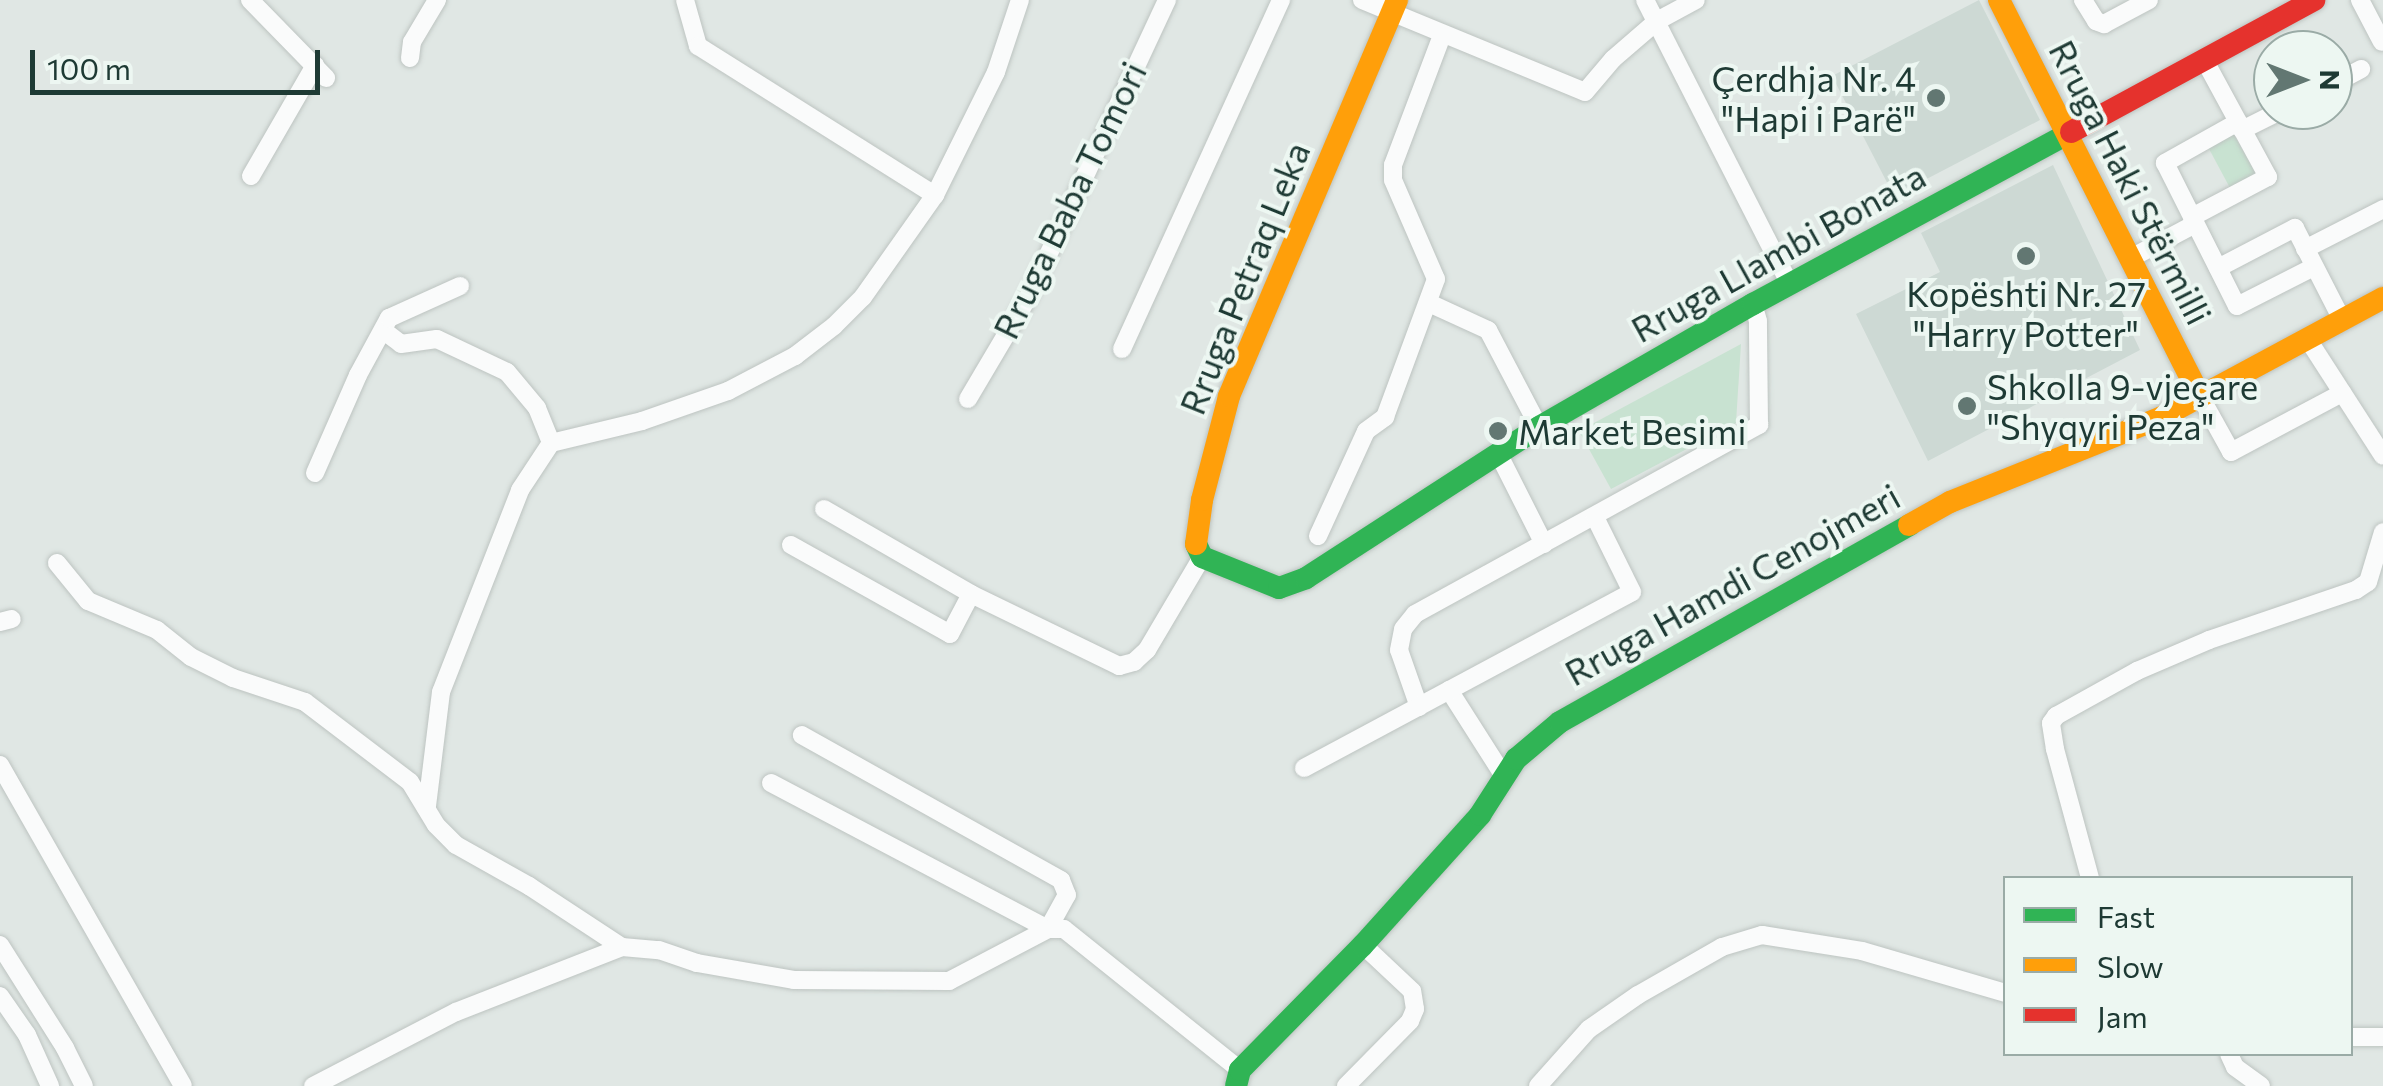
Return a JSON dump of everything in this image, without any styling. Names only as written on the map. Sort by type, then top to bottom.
[{"type":"street","points":[[250,0],[320,71],[251,176]]},
{"type":"street","points":[[410,58],[412,42],[437,0]]},
{"type":"street","points":[[685,0],[698,46],[934,195]]},
{"type":"street","points":[[427,806],[441,692],[524,480],[551,443],[692,405],[795,356],[864,297],[934,195],[996,72],[1020,0]]},
{"type":"street","name":"Rruga Baba Tomori","points":[[968,400],[1029,296],[1167,0]]},
{"type":"street","points":[[1122,349],[1281,0]]},
{"type":"street","points":[[1362,0],[1394,7],[1442,35],[1585,92],[1613,59],[1657,21],[1696,0]]},
{"type":"street","points":[[1645,0],[1790,284]]},
{"type":"street","name":"Rruga Haki Stërmilli","points":[[1999,0],[2200,396]]},
{"type":"street","points":[[2083,0],[2100,24],[2149,0]]},
{"type":"street","name":"Rruga Llambi Bonata","points":[[1202,558],[1270,586],[1289,586],[1539,427],[1753,304],[2314,0]]},
{"type":"street","points":[[2360,0],[2382,42]]},
{"type":"street","name":"Rruga Petraq Leka","points":[[1202,558],[1197,530],[1229,396],[1394,7]]},
{"type":"street","points":[[1318,536],[1366,432],[1385,417],[1436,279],[1393,180],[1393,165],[1442,35]]},
{"type":"street","points":[[2131,258],[2268,176],[2204,59]]},
{"type":"street","points":[[2353,73],[2361,69]]},
{"type":"street","points":[[2253,121],[2165,162],[2237,306],[2314,267]]},
{"type":"street","points":[[2305,249],[2383,208]]},
{"type":"street","points":[[2218,268],[2294,228],[2342,320]]},
{"type":"street","points":[[315,473],[358,375],[389,318],[460,286]]},
{"type":"street","name":"Rruga Hamdi Cenojmeri","points":[[1238,1078],[1480,815],[1531,745],[1586,704],[1990,482],[2162,418],[2383,298]]},
{"type":"street","points":[[1429,303],[1488,330],[1539,427]]},
{"type":"street","points":[[1419,706],[1399,650],[1403,629],[1415,614],[1758,425],[1758,320],[1753,304]]},
{"type":"street","points":[[384,331],[401,344],[437,339],[507,372],[526,390],[551,443]]},
{"type":"street","points":[[2307,338],[2383,456]]},
{"type":"street","points":[[2200,396],[2231,452],[2342,393]]},
{"type":"street","points":[[1498,453],[1544,544]]},
{"type":"street","points":[[824,510],[971,594],[1110,662],[1128,665],[1148,650],[1202,558]]},
{"type":"street","points":[[1304,768],[1632,592],[1595,517]]},
{"type":"street","points":[[2089,876],[2055,749],[2051,722],[2056,716],[2136,671],[2209,640],[2356,590],[2368,582],[2383,532]]},
{"type":"street","points":[[791,544],[950,634],[971,594]]},
{"type":"street","points":[[57,563],[88,601],[157,630],[190,657],[233,678],[305,702],[410,782],[436,825],[456,846],[529,886],[622,947]]},
{"type":"street","points":[[1450,690],[1505,778]]},
{"type":"street","points":[[313,1086],[456,1012],[622,947],[659,950],[697,963],[794,980],[949,980],[1048,930],[1067,895],[1061,880],[802,736]]},
{"type":"street","points":[[0,766],[182,1086]]},
{"type":"street","points":[[771,783],[1048,930],[1073,933],[1238,1078]]},
{"type":"street","points":[[1538,1086],[1589,1030],[1638,995],[1722,947],[1762,935],[1862,951],[2003,992]]},
{"type":"street","points":[[0,945],[65,1048],[84,1086]]},
{"type":"street","points":[[1346,1086],[1410,1021],[1415,1009],[1412,991],[1363,945]]},
{"type":"street","points":[[0,996],[27,1035],[50,1086]]},
{"type":"street","points":[[2353,1037],[2383,1037]]},
{"type":"street","points":[[2230,1056],[2235,1067],[2261,1086]]},
{"type":"shaded area","name":"Çerdhja Nr. 4 \"Hapi i Parë\"","points":[[1979,0],[2040,120],[1894,196],[1832,76]]},
{"type":"shaded area","name":"Shkolla 9-vjeçare \"Shyqyri Peza\"","points":[[2053,165],[2140,350],[1928,461],[1856,314],[1940,272],[1921,233]]},
{"type":"green space","points":[[2233,133],[2256,174],[2230,188],[2208,147]]},
{"type":"green space","points":[[1741,344],[1736,423],[1611,489],[1579,431]]},
{"type":"traffic: fast","points":[[1196,544],[1202,557],[1279,588],[1306,578],[1539,427],[1753,304],[2071,132]]},
{"type":"traffic: fast","points":[[1236,1086],[1240,1070],[1363,945],[1480,815],[1516,759],[1560,722],[1909,525]]},
{"type":"traffic: slow","points":[[1196,544],[1202,500],[1229,396],[1397,0]]},
{"type":"traffic: slow","points":[[1999,0],[2200,396]]},
{"type":"traffic: slow","points":[[1909,525],[1950,502],[2162,417],[2383,298]]},
{"type":"traffic: jam","points":[[2071,132],[2314,0]]},
{"type":"place","name":"Çerdhja Nr. 4 \"Hapi i Parë\"","points":[[1936,98]]},
{"type":"place","name":"Kopështi Nr. 27 \"Harry Potter\"","points":[[2026,256]]},
{"type":"place","name":"Shkolla 9-vjeçare \"Shyqyri Peza\"","points":[[1967,406]]},
{"type":"place","name":"Market Besimi","points":[[1498,431]]}]
